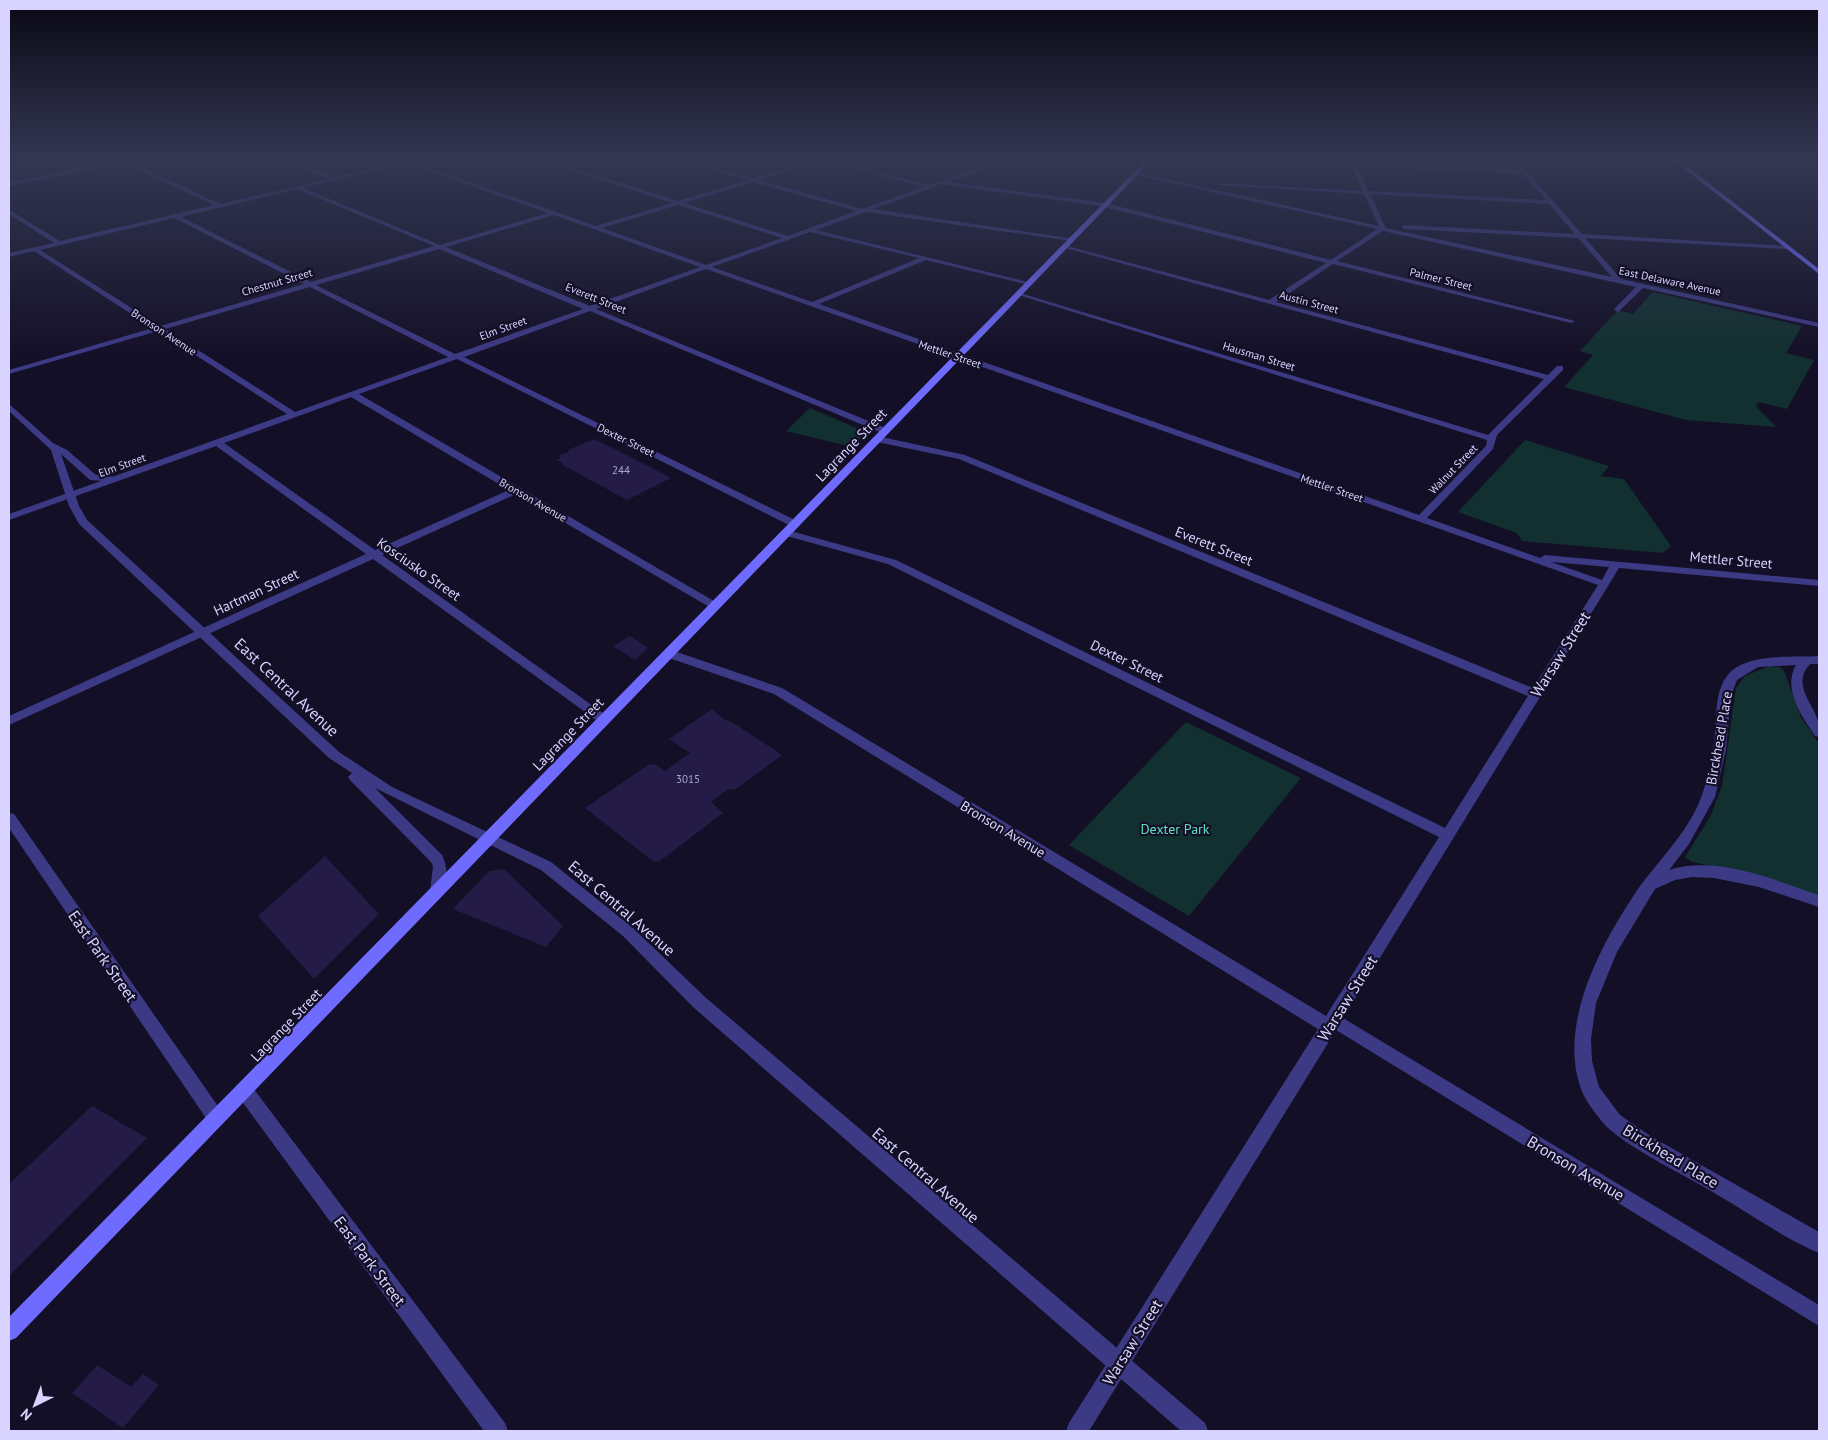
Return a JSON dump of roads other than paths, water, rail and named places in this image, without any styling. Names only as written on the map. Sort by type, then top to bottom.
[{"type":"main road","name":"Lagrange Street","points":[[9,1331],[1083,227]]},
{"type":"main road","points":[[1761,227],[1819,272]]},
{"type":"street","points":[[34,227],[59,243]]},
{"type":"street","points":[[9,255],[127,227]]},
{"type":"street","name":"Dexter Street","points":[[197,227],[455,356],[791,529],[892,562],[1447,835]]},
{"type":"street","name":"Everett Street","points":[[392,227],[590,308],[881,435],[962,458],[1535,694]]},
{"type":"street","name":"Chestnut Street","points":[[9,372],[507,227]]},
{"type":"street","points":[[754,227],[788,238]]},
{"type":"street","name":"Elm Street","points":[[9,517],[817,227]]},
{"type":"street","name":"Austin Street","points":[[970,227],[1068,243],[1270,303],[1548,378]]},
{"type":"street","name":"Palmer Street","points":[[1190,227],[1571,321]]},
{"type":"street","points":[[1270,303],[1383,227]]},
{"type":"street","name":"East Delaware Avenue","points":[[1384,227],[1819,325]]},
{"type":"street","points":[[1387,227],[1786,247]]},
{"type":"street","points":[[1573,227],[1618,280]]},
{"type":"street","name":"Mettler Street","points":[[594,228],[1604,584]]},
{"type":"street","points":[[809,230],[1029,283]]},
{"type":"street","name":"Bronson Avenue","points":[[35,249],[294,415]]},
{"type":"street","points":[[811,305],[926,258]]},
{"type":"street","points":[[1618,310],[1642,285]]},
{"type":"street","name":"Hausman Street","points":[[1018,294],[1493,439]]},
{"type":"street","name":"Walnut Street","points":[[1420,520],[1490,447],[1494,434],[1560,368]]},
{"type":"street","name":"Bronson Avenue","points":[[352,394],[715,606]]},
{"type":"street","name":"East Central Avenue","points":[[9,407],[52,445],[76,512],[83,522],[328,748],[374,783],[546,866],[594,903],[700,1002],[1197,1431]]},
{"type":"street","name":"Kosciusko Street","points":[[217,442],[604,719]]},
{"type":"street","points":[[52,445],[64,452],[94,478],[115,479]]},
{"type":"street","name":"Hartman Street","points":[[9,721],[516,490]]},
{"type":"street","name":"Mettler Street","points":[[1492,545],[1549,559],[1819,583]]},
{"type":"street","name":"Warsaw Street","points":[[1077,1431],[1616,565]]},
{"type":"street","name":"Bronson Avenue","points":[[667,653],[778,691],[1819,1316]]},
{"type":"street","name":"Birckhead Place","points":[[1813,660],[1799,666],[1796,672],[1796,681],[1803,703],[1819,733]]},
{"type":"street","name":"Birckhead Place","points":[[1813,660],[1756,663],[1746,667],[1732,678],[1725,696],[1720,750],[1708,797],[1684,840],[1647,889],[1610,950],[1588,1003],[1583,1040],[1584,1061],[1591,1091],[1605,1111],[1625,1130],[1819,1243]]},
{"type":"street","points":[[328,748],[437,859],[440,866],[437,890]]},
{"type":"street","name":"East Park Street","points":[[9,818],[216,1118]]},
{"type":"street","name":"Birckhead Place","points":[[1647,889],[1669,874],[1700,871],[1756,882],[1819,901]]},
{"type":"street","name":"East Park Street","points":[[244,1090],[497,1431]]},
{"type":"park label","name":"Dexter Park","points":[[1175,829]]}]
